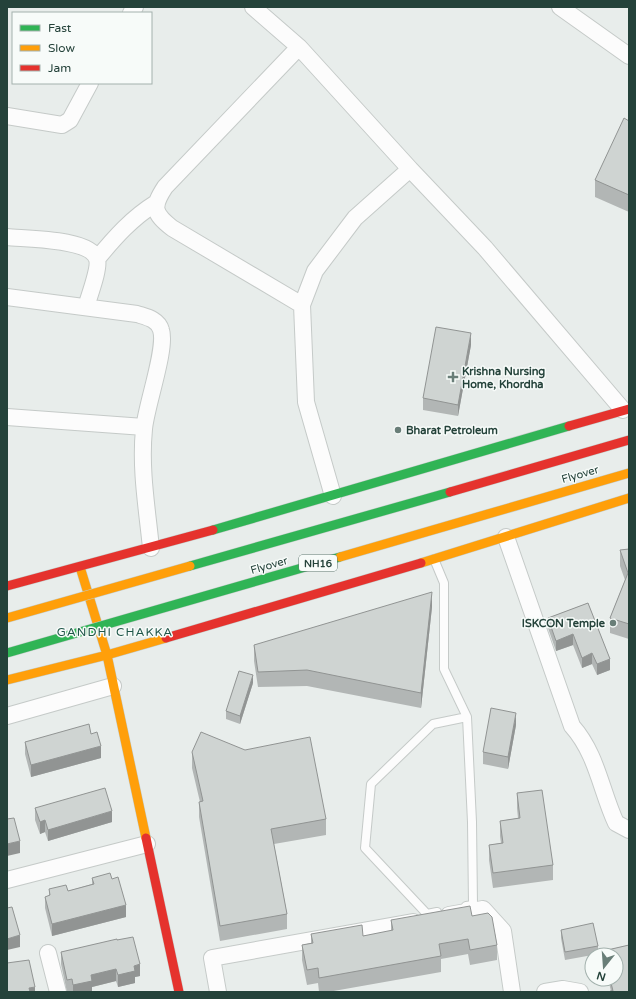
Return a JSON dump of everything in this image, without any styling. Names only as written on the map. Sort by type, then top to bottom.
[{"type":"main road","points":[[7,586],[151,548],[626,410]]},
{"type":"main road","name":"Flyover","points":[[7,618],[334,527],[629,440]]},
{"type":"main road","name":"Flyover","points":[[7,653],[629,472]]},
{"type":"main road","points":[[7,680],[107,655],[434,559],[629,498]]},
{"type":"main road","points":[[80,567],[107,655],[179,992]]},
{"type":"street","points":[[253,7],[299,46],[410,169],[485,248],[626,410]]},
{"type":"street","points":[[560,7],[629,56]]},
{"type":"street","points":[[97,259],[123,228],[138,214],[156,202],[165,187],[299,46]]},
{"type":"street","points":[[7,116],[55,125],[66,124],[70,120],[89,84]]},
{"type":"street","points":[[333,496],[306,402],[302,305],[315,271],[355,218],[410,169]]},
{"type":"street","points":[[156,202],[158,215],[161,220],[172,228],[302,305]]},
{"type":"street","points":[[7,237],[77,244],[91,250],[97,259],[97,266],[86,307]]},
{"type":"street","points":[[7,297],[142,316],[153,319],[161,329],[162,344],[144,427],[142,455],[151,548]]},
{"type":"street","points":[[7,417],[144,427]]},
{"type":"street","points":[[506,537],[572,726],[585,744],[601,779],[616,823],[622,828],[629,830]]},
{"type":"street","points":[[7,716],[114,686]]},
{"type":"street","points":[[7,880],[147,844]]},
{"type":"street","points":[[218,992],[212,958],[484,909],[503,931],[512,992]]},
{"type":"street","points":[[48,953],[58,992]]},
{"type":"street","points":[[545,992],[563,989],[580,992]]},
{"type":"lane","points":[[434,559],[444,583],[444,669],[466,717],[472,822],[473,905],[427,914],[365,848],[371,784],[433,724],[466,717]]},
{"type":"building","points":[[624,118],[629,121],[629,195],[595,180]]},
{"type":"building","points":[[436,327],[471,333],[458,405],[423,398]]},
{"type":"building","points":[[629,549],[629,624],[610,618],[628,573],[620,550]]},
{"type":"building","points":[[432,592],[421,693],[307,670],[258,672],[254,645]]},
{"type":"building","points":[[588,603],[610,659],[597,664],[592,653],[582,658],[573,634],[556,641],[548,618]]},
{"type":"building","points":[[239,671],[253,675],[240,716],[226,711]]},
{"type":"building","points":[[491,708],[516,713],[508,757],[483,752]]},
{"type":"building","points":[[89,724],[91,734],[97,732],[101,746],[31,765],[25,742]]},
{"type":"building","points":[[201,732],[245,750],[310,737],[326,819],[271,829],[287,914],[220,926],[199,802],[203,801],[192,752]]},
{"type":"building","points":[[105,788],[112,811],[48,830],[45,820],[40,822],[35,808]]},
{"type":"building","points":[[542,790],[553,865],[493,873],[489,845],[503,843],[500,821],[520,818],[517,793]]},
{"type":"building","points":[[14,818],[20,841],[7,844],[7,819]]},
{"type":"building","points":[[110,873],[112,879],[118,877],[126,905],[52,924],[45,897],[50,895],[49,889],[66,885],[68,891],[94,884],[92,878]]},
{"type":"building","points":[[470,906],[472,916],[488,913],[492,917],[497,945],[470,950],[468,939],[439,944],[441,956],[319,978],[318,968],[307,970],[302,945],[313,943],[311,934],[362,925],[363,936],[393,930],[391,920]]},
{"type":"building","points":[[12,907],[20,935],[7,939],[7,908]]},
{"type":"building","points":[[593,923],[598,946],[584,947],[584,949],[565,952],[561,930]]},
{"type":"building","points":[[133,937],[140,964],[134,966],[135,971],[118,975],[116,969],[91,975],[92,981],[73,985],[72,979],[67,980],[61,952],[117,939]]},
{"type":"building","points":[[629,945],[629,992],[610,992],[613,991],[612,987],[624,987],[624,947],[620,947]]},
{"type":"building","points":[[29,960],[35,987],[29,988],[30,992],[7,992],[7,963]]},
{"type":"traffic: fast","points":[[213,530],[569,426]]},
{"type":"traffic: fast","points":[[190,566],[450,492]]},
{"type":"traffic: fast","points":[[7,653],[340,557]]},
{"type":"traffic: slow","points":[[340,557],[629,473]]},
{"type":"traffic: slow","points":[[421,563],[629,498]]},
{"type":"traffic: slow","points":[[7,618],[190,566]]},
{"type":"traffic: slow","points":[[80,567],[107,655],[146,838]]},
{"type":"traffic: slow","points":[[7,680],[107,655],[166,638]]},
{"type":"traffic: jam","points":[[569,426],[629,409]]},
{"type":"traffic: jam","points":[[450,492],[629,440]]},
{"type":"traffic: jam","points":[[7,586],[213,530]]},
{"type":"traffic: jam","points":[[166,638],[421,563]]},
{"type":"traffic: jam","points":[[146,838],[179,992]]},
{"type":"place","name":"Krishna Nursing Home, Khordha","points":[[453,377]]},
{"type":"place","name":"Bharat Petroleum","points":[[398,430]]},
{"type":"place","name":"ISKCON Temple","points":[[613,623]]},
{"type":"district","name":"GANDHI CHAKKA","points":[[115,632]]}]
